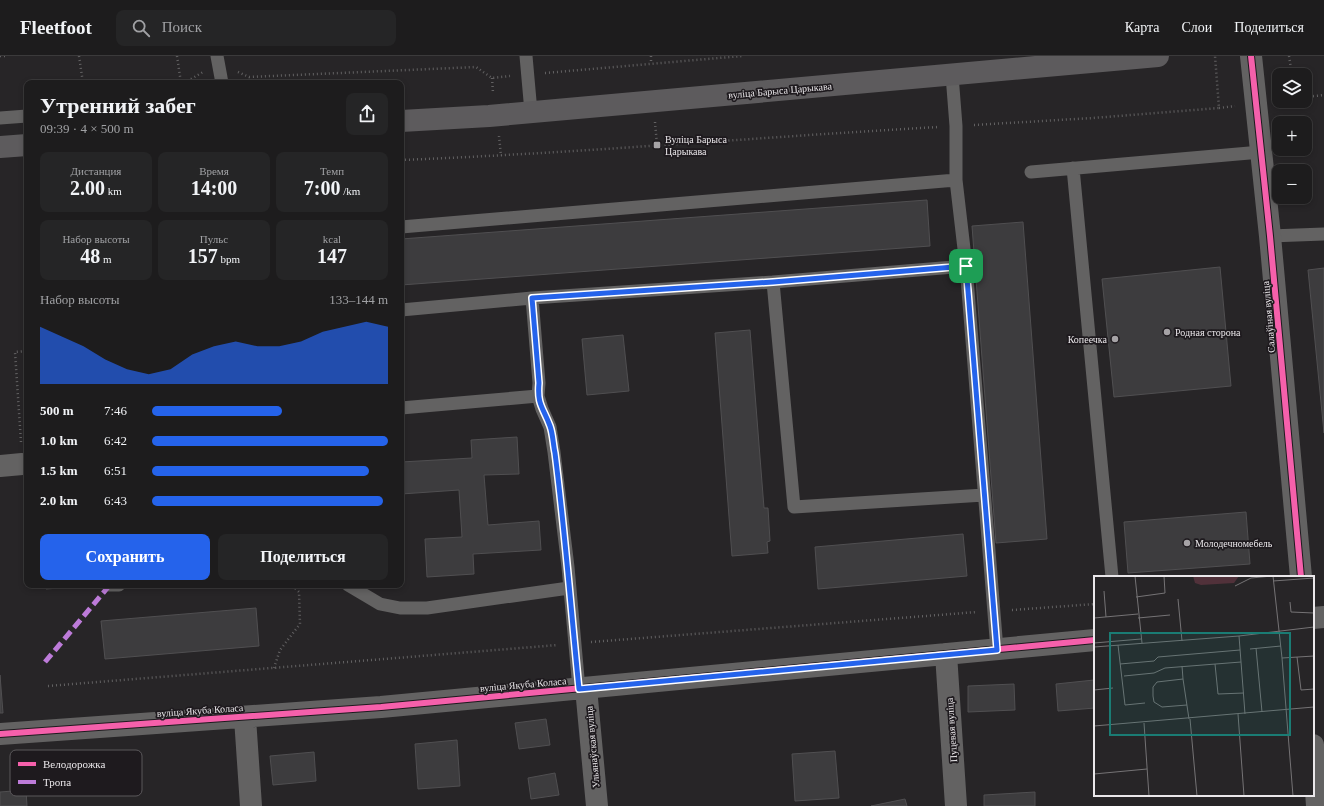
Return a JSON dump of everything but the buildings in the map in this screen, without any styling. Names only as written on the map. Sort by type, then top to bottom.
[{"type":"main road","name":"вуліца Барыса Царыкава","points":[[404,121],[531,112],[1158,56]]},
{"type":"main road","points":[[0,147],[24,145]]},
{"type":"street","name":"Салаўіная вуліца","points":[[1252,56],[1301,576]]},
{"type":"street","points":[[0,466],[22,464]]},
{"type":"street","points":[[1314,618],[1324,617]]},
{"type":"street","name":"вуліца Якуба Коласа","points":[[0,734],[245,718],[381,707],[1094,640]]},
{"type":"street","name":"Пуцевая вуліца","points":[[946,654],[956,806]]},
{"type":"street","name":"Ульянаўская вуліца","points":[[583,688],[597,806]]},
{"type":"street","points":[[245,718],[251,806]]},
{"type":"street","points":[[1314,760],[1317,806]]},
{"type":"lane","points":[[526,56],[531,112]]},
{"type":"lane","points":[[217,60],[221,80]]},
{"type":"lane","points":[[952,75],[956,126],[956,180],[966,266],[997,650]]},
{"type":"lane","points":[[0,118],[24,116]]},
{"type":"lane","points":[[1031,172],[1262,152]]},
{"type":"lane","points":[[1073,168],[1112,576]]},
{"type":"lane","points":[[404,227],[956,180]]},
{"type":"lane","points":[[1270,236],[1324,234]]},
{"type":"lane","points":[[404,310],[532,298],[773,282],[966,266]]},
{"type":"lane","points":[[773,282],[794,506],[984,495]]},
{"type":"lane","points":[[532,298],[539,383],[538,396],[550,426],[569,588],[583,688]]},
{"type":"lane","points":[[404,408],[538,396]]},
{"type":"lane","points":[[353,588],[380,604],[400,608],[427,608],[569,588]]},
{"type":"path","points":[[0,56],[5,56]]},
{"type":"path","points":[[79,56],[83,80]]},
{"type":"path","points":[[177,56],[181,80]]},
{"type":"path","points":[[651,56],[652,64]]},
{"type":"path","points":[[187,80],[217,60],[249,77],[476,67],[492,78],[742,56]]},
{"type":"path","points":[[404,160],[501,156],[846,132],[1093,118],[1219,108],[1214,56]]},
{"type":"path","points":[[1289,56],[1291,68]]},
{"type":"path","points":[[1312,96],[1324,94]]},
{"type":"path","points":[[22,464],[15,352],[24,352]]},
{"type":"path","points":[[274,668],[280,650],[300,624],[299,592],[295,588]]},
{"type":"marked path","points":[[45,662],[107,588]]},
{"type":"cycle path","points":[[1251,56],[1270,236],[1301,576]]},
{"type":"cycle path","points":[[0,734],[381,707],[1094,640]]},
{"type":"place","name":"Вуліца Барыса Царыкава","points":[[657,145]]},
{"type":"place","name":"Родная сторона","points":[[1167,332]]},
{"type":"place","name":"Копеечка","points":[[1115,339]]},
{"type":"place","name":"Молодечномебель","points":[[1187,543]]},
{"type":"route","points":[[966,266],[997,650],[579,689],[570,604],[568,567],[554,452],[550,426],[538,396],[539,383],[532,298],[773,282],[966,266]]}]
